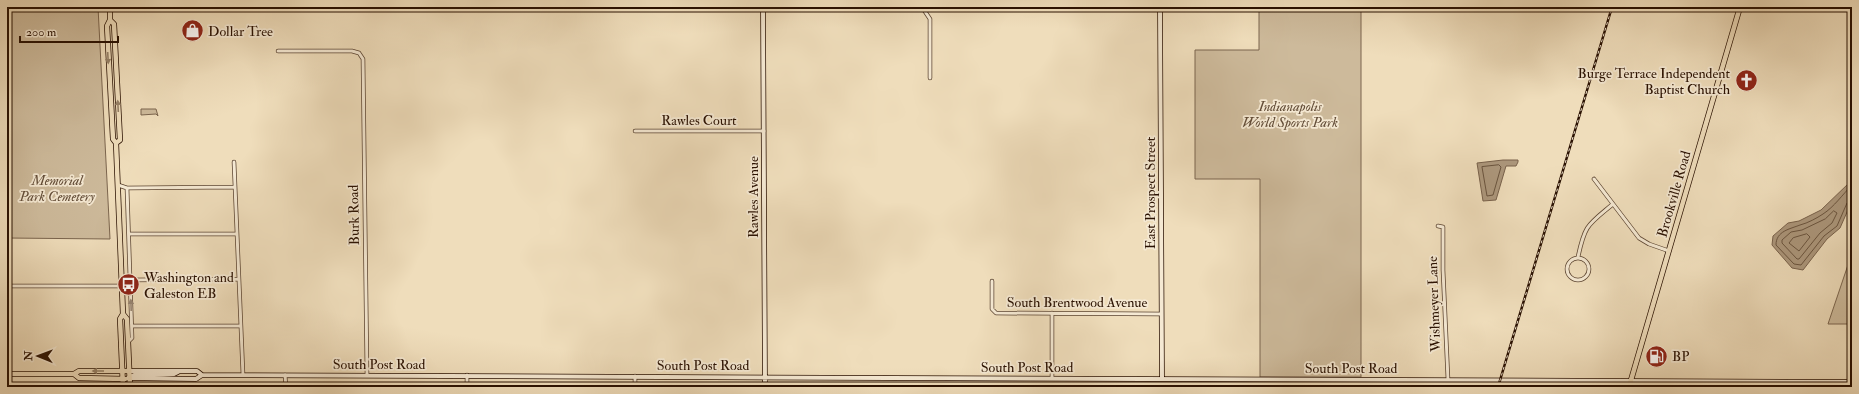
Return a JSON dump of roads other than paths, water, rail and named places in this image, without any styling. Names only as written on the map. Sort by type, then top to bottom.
[{"type":"main road","points":[[110,7],[110,20],[107,26],[112,139],[116,143],[118,186],[123,314],[120,319],[126,371]]},
{"type":"main road","name":"Rawles Avenue","points":[[763,7],[765,387]]},
{"type":"main road","name":"East Prospect Street","points":[[1160,7],[1162,379]]},
{"type":"main road","name":"Brookville Road","points":[[1629,387],[1740,7]]},
{"type":"main road","points":[[123,314],[127,319],[128,342],[126,380],[130,387]]},
{"type":"main road","points":[[7,374],[74,374],[79,371],[126,371]]},
{"type":"main road","name":"South Post Road","points":[[126,371],[197,372],[202,375],[1852,382]]},
{"type":"main road","points":[[74,374],[79,378],[126,380],[134,375],[174,374],[178,372]]},
{"type":"main road","name":"South Post Road","points":[[126,380],[196,379],[202,375]]},
{"type":"street","points":[[922,7],[930,19],[930,78]]},
{"type":"street","name":"Burk Road","points":[[278,51],[352,51],[357,52],[362,56],[364,64],[367,375]]},
{"type":"street","name":"Rawles Court","points":[[635,131],[764,131]]},
{"type":"street","points":[[234,162],[243,375]]},
{"type":"street","points":[[1594,179],[1638,238],[1649,244],[1669,251]]},
{"type":"street","points":[[118,186],[127,188],[234,187]]},
{"type":"street","points":[[127,188],[132,326],[132,338],[128,342]]},
{"type":"street","points":[[1578,257],[1582,236],[1587,226],[1613,204]]},
{"type":"street","name":"Wishmeyer Lane","points":[[1438,226],[1443,227],[1443,270],[1448,380]]},
{"type":"street","points":[[129,234],[237,234]]},
{"type":"street","points":[[1578,257],[1585,260],[1589,268],[1586,276],[1578,280],[1570,276],[1567,270],[1570,261],[1578,257]]},
{"type":"street","points":[[130,280],[239,279]]},
{"type":"street","name":"South Brentwood Avenue","points":[[992,281],[992,309],[997,313],[1162,314]]},
{"type":"street","points":[[7,286],[122,286]]},
{"type":"street","points":[[1052,313],[1052,378]]},
{"type":"street","points":[[132,326],[241,326]]},
{"type":"street","points":[[285,375],[286,387]]},
{"type":"street","points":[[467,375],[467,387]]},
{"type":"street","points":[[635,376],[635,387]]},
{"type":"water","points":[[1518,160],[1518,162],[1516,166],[1506,166],[1496,200],[1483,201],[1477,163]]},
{"type":"water","points":[[1852,177],[1851,203],[1840,228],[1827,239],[1803,270],[1792,268],[1772,245],[1773,236],[1788,223],[1799,221],[1821,210],[1849,183]]},
{"type":"railway","points":[[1498,387],[1612,7]]},
{"type":"place","name":"Dollar Tree","points":[[192,31]]},
{"type":"place","name":"Burge Terrace Independent Baptist Church","points":[[1746,81]]},
{"type":"place","name":"Washington and Galeston EB","points":[[128,285]]},
{"type":"place","name":"BP","points":[[1657,356]]},
{"type":"park label","name":"Indianapolis World Sports Park","points":[[1290,114]]},
{"type":"park label","name":"Memorial Park Cemetery","points":[[57,188]]}]
